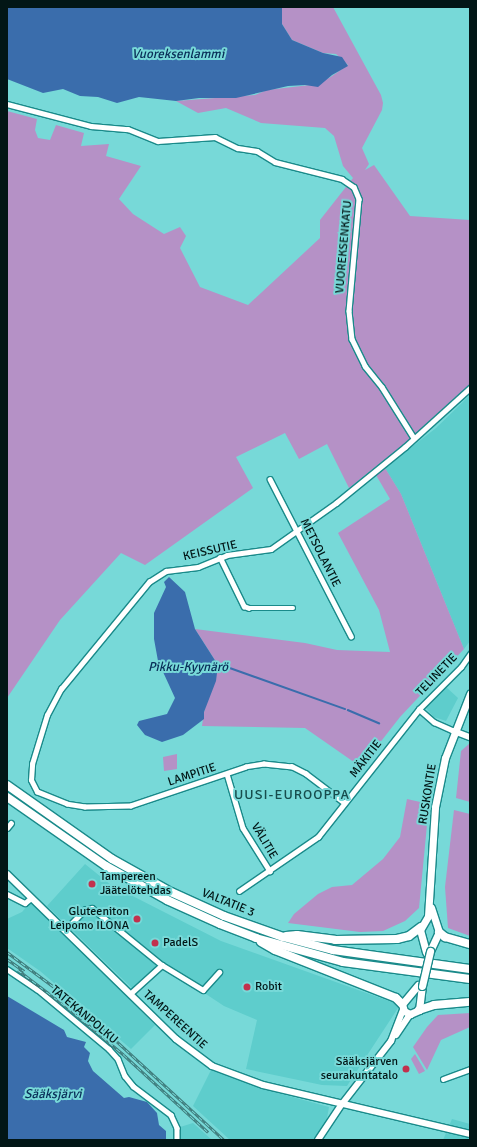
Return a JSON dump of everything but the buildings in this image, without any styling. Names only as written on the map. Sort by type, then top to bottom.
[{"type":"highway","name":"VALTATIE 3","points":[[7,785],[64,828],[140,875],[224,916],[283,937],[363,956],[470,969]]},
{"type":"highway","name":"VALTATIE 3","points":[[7,797],[75,846],[135,883],[187,909],[256,938],[343,962],[470,979]]},
{"type":"highway","points":[[283,937],[297,935],[335,940],[397,939],[409,936],[422,925]]},
{"type":"highway","points":[[439,932],[445,937],[470,944]]},
{"type":"highway","points":[[256,938],[275,950],[396,998],[403,1007]]},
{"type":"highway","points":[[419,1010],[434,1004],[470,1002]]},
{"type":"main road","name":"RUSKONTIE","points":[[422,925],[428,916],[430,902],[435,807],[445,758],[454,731],[470,694]]},
{"type":"main road","name":"TAMPEREENTIE","points":[[7,874],[181,1044],[219,1070],[263,1085],[468,1134]]},
{"type":"main road","name":"RUSKONTIE","points":[[430,902],[439,932]]},
{"type":"main road","points":[[428,951],[422,925],[429,921],[436,924]]},
{"type":"main road","points":[[342,1104],[410,1014],[419,1010],[420,986],[428,951],[439,932]]},
{"type":"main road","points":[[393,1037],[403,1007],[420,986]]},
{"type":"main road","points":[[403,1007],[410,1014]]},
{"type":"street","name":"VUOREKSENKATU","points":[[7,104],[84,124],[128,129],[158,141],[215,137],[238,148],[257,151],[275,162],[342,179],[354,187],[359,199],[348,311],[352,339],[365,366],[382,387],[414,438]]},
{"type":"street","name":"KEISSUTIE","points":[[37,792],[31,774],[35,748],[52,704],[61,689],[149,582],[166,571],[198,566],[220,557],[271,549],[336,503],[414,438],[470,388]]},
{"type":"street","name":"METSOLANTIE","points":[[270,478],[351,636]]},
{"type":"street","points":[[220,557],[244,606],[249,608],[293,608]]},
{"type":"street","name":"TELINETIE","points":[[419,708],[461,667],[470,654]]},
{"type":"street","points":[[419,708],[434,722],[470,737]]},
{"type":"street","name":"MÄKITIE","points":[[239,891],[270,871],[318,836],[419,708]]},
{"type":"street","name":"LAMPITIE","points":[[37,792],[67,804],[113,808],[131,806],[227,774],[264,764],[292,767],[306,774],[344,803]]},
{"type":"street","name":"VÄLITIE","points":[[227,774],[243,828],[270,871]]},
{"type":"street","points":[[7,828],[11,823]]},
{"type":"street","points":[[7,894],[25,903],[31,898]]},
{"type":"street","points":[[64,930],[84,910],[92,908],[162,965],[204,990],[219,972]]},
{"type":"street","points":[[130,994],[162,965]]},
{"type":"street","name":"TATEKANPOLKU","points":[[7,969],[37,989],[109,1049],[118,1059],[125,1076],[133,1086],[171,1115],[176,1128],[177,1140]]},
{"type":"street","points":[[443,1079],[470,1069]]},
{"type":"street","points":[[318,1140],[342,1104]]},
{"type":"shaded area","points":[[282,7],[333,7],[381,95],[383,103],[382,110],[362,148],[369,164],[365,170],[374,165],[410,216],[470,220],[470,385],[402,446],[349,488],[327,444],[299,459],[285,433],[236,457],[253,488],[145,565],[121,553],[60,620],[7,698],[7,111],[37,119],[35,130],[38,138],[50,140],[56,125],[84,133],[81,146],[109,144],[106,156],[141,166],[119,199],[133,214],[164,234],[180,227],[186,236],[180,248],[200,287],[248,305],[320,238],[320,220],[353,178],[343,166],[334,136],[325,128],[261,123],[226,108],[198,113],[176,101],[255,95],[267,90],[310,85],[329,78],[348,65],[336,54],[323,53],[292,40],[282,24]]},
{"type":"shaded area","points":[[470,395],[470,641],[464,649],[401,494],[385,468],[436,428]]},
{"type":"shaded area","points":[[385,468],[401,494],[464,649],[400,717],[361,767],[305,728],[202,726],[204,712],[218,665],[195,629],[305,643],[337,650],[390,652],[379,610],[338,533],[390,499],[376,475]]},
{"type":"shaded area","points":[[445,686],[458,698],[446,721],[434,717],[425,707]]},
{"type":"shaded area","points":[[470,743],[470,802],[456,798],[461,751]]},
{"type":"shaded area","points":[[177,754],[177,769],[164,771],[163,757]]},
{"type":"shaded area","points":[[407,799],[429,804],[419,908],[405,921],[383,931],[360,932],[288,923],[294,914],[318,894],[332,887],[352,885],[383,859],[400,837]]},
{"type":"shaded area","points":[[454,810],[470,814],[470,936],[448,928],[445,887]]},
{"type":"shaded area","points":[[85,864],[111,885],[221,941],[400,1005],[347,1086],[322,1085],[246,1069],[257,1020],[224,1006],[162,965],[134,990],[47,906]]},
{"type":"shaded area","points":[[31,902],[155,1025],[131,1049],[40,971],[7,948],[7,919],[22,912]]},
{"type":"shaded area","points":[[470,1013],[470,1027],[441,1040],[427,1070],[413,1047],[427,1027],[438,1015]]},
{"type":"shaded area","points":[[415,1054],[425,1071],[419,1074],[411,1059]]},
{"type":"shaded area","points":[[211,1070],[260,1088],[329,1107],[326,1124],[315,1140],[230,1140],[193,1106]]},
{"type":"shaded area","points":[[452,1119],[470,1124],[470,1140],[443,1140]]},
{"type":"shaded area","points":[[193,1123],[212,1140],[177,1140],[177,1128]]},
{"type":"water","name":"Vuoreksenlammi","points":[[7,7],[282,7],[282,24],[292,40],[323,53],[342,57],[348,66],[332,75],[318,87],[305,85],[288,86],[236,98],[199,98],[176,101],[139,97],[117,103],[98,97],[80,96],[63,89],[43,93],[7,79]]},
{"type":"water","name":"Pikku-Kyynärö","points":[[169,577],[185,592],[195,629],[218,665],[216,681],[204,712],[204,719],[183,735],[162,742],[145,735],[137,725],[139,721],[167,714],[175,698],[158,661],[154,639],[154,613],[166,587],[164,582]]},
{"type":"water","name":"Sääksjärvi","points":[[7,996],[64,1030],[67,1037],[86,1042],[84,1047],[90,1053],[88,1061],[93,1071],[124,1098],[129,1097],[147,1102],[157,1113],[159,1125],[166,1131],[166,1140],[7,1140]]},
{"type":"waterway","points":[[216,663],[345,709]]},
{"type":"waterway","points":[[348,710],[379,723]]},
{"type":"railway","points":[[7,952],[73,1001],[224,1140]]},
{"type":"railway","points":[[7,959],[24,971]]},
{"type":"railway","points":[[18,970],[68,1008],[124,1055],[208,1132]]},
{"type":"place","name":"Tampereen Jäätelötehdas","points":[[92,884]]},
{"type":"place","name":"Gluteeniton Leipomo ILONA","points":[[137,919]]},
{"type":"place","name":"PadelS","points":[[155,943]]},
{"type":"place","name":"Robit","points":[[247,987]]},
{"type":"place","name":"Sääksjärven seurakuntatalo","points":[[406,1069]]},
{"type":"district","name":"UUSI-EUROOPPA","points":[[292,795]]}]
